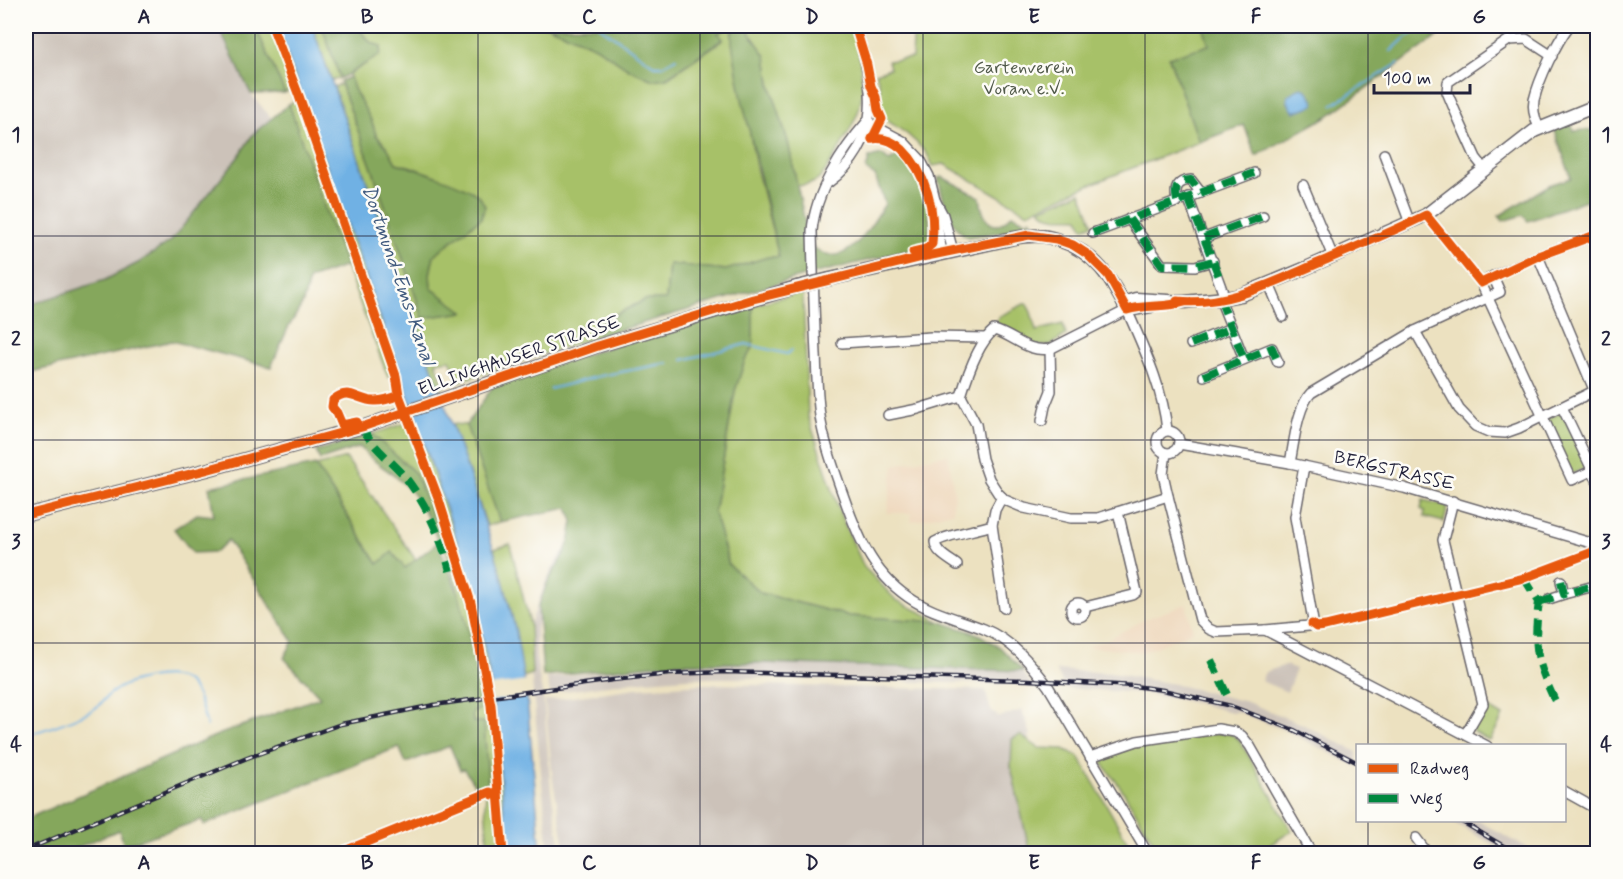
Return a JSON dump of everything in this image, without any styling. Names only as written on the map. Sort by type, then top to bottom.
[{"type":"main road","points":[[1125,306],[1136,299],[1184,302],[1223,299],[1269,284],[1333,257],[1426,215],[1539,129],[1598,105]]},
{"type":"main road","name":"ELLINGHAUSER STRASSE","points":[[26,514],[294,446],[402,413],[662,326],[798,287],[947,252],[1029,236],[1050,238],[1073,245],[1088,254],[1103,268],[1125,306]]},
{"type":"street","points":[[855,26],[871,86],[867,122],[863,140],[837,176],[828,183],[816,208],[812,231],[818,395],[821,422],[835,472],[865,550],[892,585],[909,598],[939,613],[986,630],[1022,654],[1048,686],[1148,854]]},
{"type":"street","points":[[1539,129],[1535,119],[1534,100],[1552,56],[1569,26]]},
{"type":"street","points":[[1485,168],[1476,158],[1466,137],[1448,92],[1448,82],[1509,40],[1526,39],[1552,56]]},
{"type":"street","points":[[867,122],[903,141],[915,153],[929,176],[935,200],[934,206],[947,252]]},
{"type":"street","points":[[1384,154],[1410,223]]},
{"type":"street","points":[[1093,232],[1254,172]]},
{"type":"street","points":[[1177,201],[1175,192],[1177,184],[1182,181],[1191,180],[1200,193]]},
{"type":"street","points":[[1303,185],[1333,257]]},
{"type":"street","points":[[1188,197],[1213,261],[1231,328],[1244,359]]},
{"type":"street","points":[[1426,215],[1480,283],[1572,480],[1595,469]]},
{"type":"street","points":[[1204,238],[1236,221],[1263,216]]},
{"type":"street","points":[[1129,219],[1162,265],[1195,266],[1213,261]]},
{"type":"street","points":[[1480,283],[1538,256],[1598,234]]},
{"type":"street","points":[[1415,331],[1459,409],[1474,426],[1489,432],[1505,433],[1597,391],[1538,256]]},
{"type":"street","points":[[1290,464],[1305,399],[1327,383],[1415,331],[1500,292],[1493,276]]},
{"type":"street","points":[[1269,284],[1283,316]]},
{"type":"street","points":[[1167,430],[1162,402],[1150,364],[1125,306],[1050,349],[1041,351],[1023,346],[1004,332],[994,330],[986,338],[961,396],[976,424],[986,470],[993,486],[1002,497],[1024,508],[1071,518],[1098,518],[1168,496]]},
{"type":"street","points":[[1191,344],[1231,328]]},
{"type":"street","points":[[842,343],[931,337],[986,338]]},
{"type":"street","points":[[1204,376],[1272,348],[1278,362]]},
{"type":"street","points":[[1042,421],[1051,391],[1050,349]]},
{"type":"street","points":[[888,415],[961,396]]},
{"type":"street","points":[[1562,407],[1595,469],[1598,482]]},
{"type":"street","points":[[1167,430],[1176,434],[1179,444],[1173,452],[1166,453],[1159,450],[1156,443],[1158,436],[1167,430]]},
{"type":"street","name":"BERGSTRASSE","points":[[1179,444],[1304,466],[1404,488],[1596,545]]},
{"type":"street","points":[[1166,453],[1163,474],[1196,609],[1200,620],[1216,632],[1265,630],[1312,624],[1295,517],[1304,466]]},
{"type":"street","points":[[1002,497],[995,510],[992,525],[1004,608]]},
{"type":"street","points":[[1453,501],[1443,540],[1483,704],[1466,734]]},
{"type":"street","points":[[1085,607],[1133,596],[1137,592],[1119,512]]},
{"type":"street","points":[[957,565],[940,552],[935,542],[945,537],[992,525]]},
{"type":"street","points":[[1596,545],[1598,533]]},
{"type":"street","points":[[1561,581],[1564,594]]},
{"type":"street","points":[[1549,599],[1598,585]]},
{"type":"street","points":[[1265,630],[1484,744]]},
{"type":"street","points":[[1090,757],[1137,741],[1212,729],[1229,730],[1242,736],[1250,746],[1312,854]]},
{"type":"street","points":[[337,854],[490,792]]},
{"type":"street","points":[[1566,792],[1598,810]]},
{"type":"street","points":[[1416,838],[1428,854]]},
{"type":"shaded area","points":[[26,26],[218,26],[251,94],[272,119],[253,134],[239,156],[171,241],[138,263],[105,280],[26,306]]},
{"type":"shaded area","points":[[948,454],[955,497],[953,512],[911,522],[912,513],[887,513],[894,465]]},
{"type":"shaded area","points":[[580,527],[545,597],[536,628],[536,658],[544,705],[551,791],[562,853],[549,853],[530,661],[530,625],[546,581],[557,560]]},
{"type":"shaded area","points":[[1186,604],[1193,631],[1144,652],[1088,647],[1107,640],[1145,619]]},
{"type":"shaded area","points":[[674,663],[762,663],[1022,671],[1032,685],[687,678],[630,682],[550,693],[547,678]]},
{"type":"shaded area","points":[[1286,665],[1296,669],[1287,692],[1261,681],[1265,672]]},
{"type":"shaded area","points":[[1056,670],[1111,673],[1174,684],[1247,702],[1304,725],[1356,751],[1356,766],[1289,732],[1235,711],[1235,713],[1192,702],[1141,693],[1065,688]]},
{"type":"shaded area","points":[[708,684],[985,690],[991,711],[999,717],[1022,710],[1031,735],[1028,736],[1030,743],[1020,736],[1012,739],[1011,767],[1030,853],[566,853],[553,781],[545,701],[636,688]]},
{"type":"shaded area","points":[[1453,822],[1480,822],[1536,853],[1508,853]]},
{"type":"green space","points":[[218,26],[255,26],[285,93],[251,94]]},
{"type":"green space","points":[[255,26],[277,26],[298,83],[285,93]]},
{"type":"green space","points":[[312,26],[322,26],[340,78],[332,81]]},
{"type":"green space","points":[[322,26],[356,26],[371,43],[381,46],[380,55],[340,78]]},
{"type":"green space","points":[[356,26],[548,26],[596,47],[629,69],[653,80],[667,78],[723,40],[717,33],[737,26],[732,33],[756,167],[779,257],[768,257],[727,270],[669,264],[666,300],[645,300],[596,324],[599,336],[457,382],[457,375],[450,360],[436,362],[444,387],[439,389],[334,87],[341,84],[423,318],[463,312],[431,288],[430,274],[434,255],[481,218],[413,167],[396,163],[387,147],[376,135],[349,74],[380,55],[381,47],[371,43]]},
{"type":"green space","points":[[548,26],[732,26],[718,33],[723,39],[666,78],[653,80],[629,69],[596,47]]},
{"type":"green space","points":[[737,26],[745,26],[766,56],[770,83],[788,142],[810,246],[827,255],[837,255],[854,246],[885,204],[875,176],[866,170],[869,158],[882,155],[889,161],[904,153],[918,170],[924,184],[929,210],[929,244],[796,278],[599,336],[596,324],[645,300],[666,300],[669,264],[726,270],[768,257],[779,257],[741,95],[732,43],[732,33]]},
{"type":"green space","points":[[744,26],[855,26],[862,76],[860,105],[836,154],[824,173],[815,182],[797,186],[788,142],[770,83],[766,56]]},
{"type":"green space","name":"Gartenverein Voran e.V.","points":[[914,26],[1203,26],[1209,45],[1169,58],[1199,142],[1081,188],[1028,213],[944,164],[933,166],[927,154],[917,143],[879,113],[880,86],[876,73],[890,68],[888,61],[912,58]]},
{"type":"green space","points":[[1203,26],[1452,26],[1328,116],[1256,156],[1244,125],[1199,142],[1169,57],[1209,45]]},
{"type":"green space","points":[[350,77],[376,135],[387,147],[396,163],[453,182],[480,197],[485,206],[481,218],[434,255],[430,274],[431,288],[464,312],[423,318],[340,81]]},
{"type":"green space","points":[[303,97],[399,372],[388,377],[331,227],[289,104]]},
{"type":"green space","points":[[289,104],[331,227],[347,266],[309,279],[303,303],[288,328],[271,367],[172,341],[26,373],[26,306],[105,280],[138,263],[171,241],[239,156],[253,134]]},
{"type":"green space","points":[[1570,122],[1574,131],[1597,129],[1597,196],[1528,221],[1523,215],[1503,221],[1499,216],[1549,185],[1571,178],[1554,128]]},
{"type":"green space","points":[[942,177],[980,197],[986,218],[994,225],[1005,221],[1012,214],[1028,222],[1030,219],[1036,227],[968,237],[955,226],[947,211],[938,178]]},
{"type":"green space","points":[[1081,192],[1093,224],[1083,228],[1079,218],[1053,217],[1040,209]]},
{"type":"green space","points":[[803,293],[808,416],[841,516],[864,567],[896,600],[941,622],[849,616],[761,593],[729,565],[714,513],[735,391],[745,360],[753,348],[753,305]]},
{"type":"green space","points":[[1026,303],[1036,331],[1063,324],[1066,335],[1049,346],[1033,346],[995,323],[1000,316]]},
{"type":"green space","points":[[753,305],[753,348],[745,360],[735,391],[714,513],[729,565],[761,593],[849,616],[941,622],[978,634],[1000,647],[1023,671],[762,663],[675,663],[543,676],[538,607],[547,583],[565,552],[573,521],[568,508],[500,522],[466,425],[494,385],[603,349]]},
{"type":"green space","points":[[1562,412],[1587,467],[1572,474],[1546,419]]},
{"type":"green space","points":[[416,420],[466,567],[478,614],[489,672],[479,675],[442,538],[415,473],[372,434]]},
{"type":"green space","points":[[452,424],[466,425],[500,522],[487,526]]},
{"type":"green space","points":[[372,434],[415,473],[442,538],[438,543],[460,598],[479,675],[483,708],[472,713],[473,722],[484,722],[488,783],[476,787],[464,769],[460,770],[450,746],[406,763],[399,747],[204,825],[202,820],[124,845],[119,830],[64,853],[26,853],[26,819],[215,736],[320,697],[284,658],[293,641],[228,540],[216,552],[193,553],[174,529],[197,514],[214,516],[209,487],[315,465],[378,564],[392,552],[405,568],[438,542],[427,516],[416,499],[404,484],[360,447],[320,460],[316,451]]},
{"type":"green space","points":[[346,458],[416,560],[405,569],[378,564],[316,466]]},
{"type":"green space","points":[[1423,500],[1448,506],[1444,522],[1424,517],[1425,511],[1421,509]]},
{"type":"green space","points":[[510,544],[530,624],[532,674],[523,677],[510,606],[494,549]]},
{"type":"green space","points":[[494,702],[508,853],[488,853],[485,803],[488,783],[484,722],[473,722],[472,712],[482,708],[482,705]]},
{"type":"green space","points":[[1486,706],[1503,716],[1490,741],[1472,731]]},
{"type":"green space","points":[[1219,733],[1231,734],[1240,741],[1292,831],[1257,853],[1160,853],[1121,788],[1102,763],[1104,758],[1116,750],[1129,747]]},
{"type":"green space","points":[[1020,735],[1039,748],[1064,749],[1079,757],[1134,853],[1030,853],[1011,767],[1012,739]]},
{"type":"water","name":"Dortmund-Ems-Kanal","points":[[277,26],[312,26],[471,479],[502,576],[516,632],[527,699],[541,853],[508,853],[491,683],[478,614],[466,567]]},
{"type":"water","points":[[1301,87],[1310,94],[1314,105],[1294,112],[1288,102],[1288,95]]},
{"type":"pier","points":[[527,681],[530,696],[491,701],[489,686]]},
{"type":"waterway","points":[[599,26],[655,66],[662,66],[676,58]]},
{"type":"waterway","points":[[1391,51],[1405,38],[1426,26]]},
{"type":"waterway","points":[[1332,105],[1399,63]]},
{"type":"waterway","points":[[683,360],[746,344],[787,354],[792,350]]},
{"type":"waterway","points":[[550,389],[600,376],[668,363]]},
{"type":"waterway","points":[[26,688],[29,734],[87,713],[111,693],[127,684],[161,676],[181,679],[189,683],[198,698],[207,726]]},
{"type":"railway","points":[[26,850],[247,758],[341,724],[434,705],[669,674],[726,672],[1028,680],[1134,686],[1163,690],[1231,706],[1294,730],[1356,762]]},
{"type":"railway","points":[[1462,822],[1517,854]]},
{"type":"marked path","points":[[1093,233],[1254,173]]},
{"type":"marked path","points":[[1177,201],[1176,189],[1182,182],[1191,180],[1201,193]]},
{"type":"marked path","points":[[1188,197],[1221,282]]},
{"type":"marked path","points":[[1204,238],[1263,216]]},
{"type":"marked path","points":[[1129,219],[1162,265],[1195,266],[1213,261]]},
{"type":"marked path","points":[[1220,299],[1244,359]]},
{"type":"marked path","points":[[1191,344],[1231,328]]},
{"type":"marked path","points":[[1204,376],[1272,348],[1278,362]]},
{"type":"marked path","points":[[362,427],[370,440],[401,472],[417,494],[437,531],[450,571]]},
{"type":"marked path","points":[[1524,578],[1539,602],[1536,642],[1540,664],[1555,701]]},
{"type":"marked path","points":[[1561,581],[1564,594],[1598,585]]},
{"type":"marked path","points":[[1539,602],[1564,594]]},
{"type":"marked path","points":[[1211,660],[1228,697]]},
{"type":"cycle path","points":[[272,26],[299,96],[396,376],[399,395],[439,500],[471,603],[491,705],[503,854]]},
{"type":"cycle path","points":[[855,26],[882,119],[872,139]]},
{"type":"cycle path","points":[[872,139],[884,139],[899,146],[917,169],[928,193],[932,218],[932,244],[926,249],[913,252]]},
{"type":"cycle path","points":[[1177,301],[1215,300],[1251,291],[1426,215],[1481,283],[1538,256],[1598,234]]},
{"type":"cycle path","points":[[26,515],[206,470],[362,427],[598,346],[753,299],[927,256],[1029,235],[1056,239],[1073,245],[1087,254],[1108,275],[1127,310],[1184,302]]},
{"type":"cycle path","points":[[357,422],[342,425],[332,407],[333,400],[344,394],[375,401],[399,395]]},
{"type":"cycle path","points":[[1312,624],[1316,627],[1325,626],[1524,578],[1598,550]]},
{"type":"cycle path","points":[[337,854],[490,792],[493,795],[498,794]]}]
